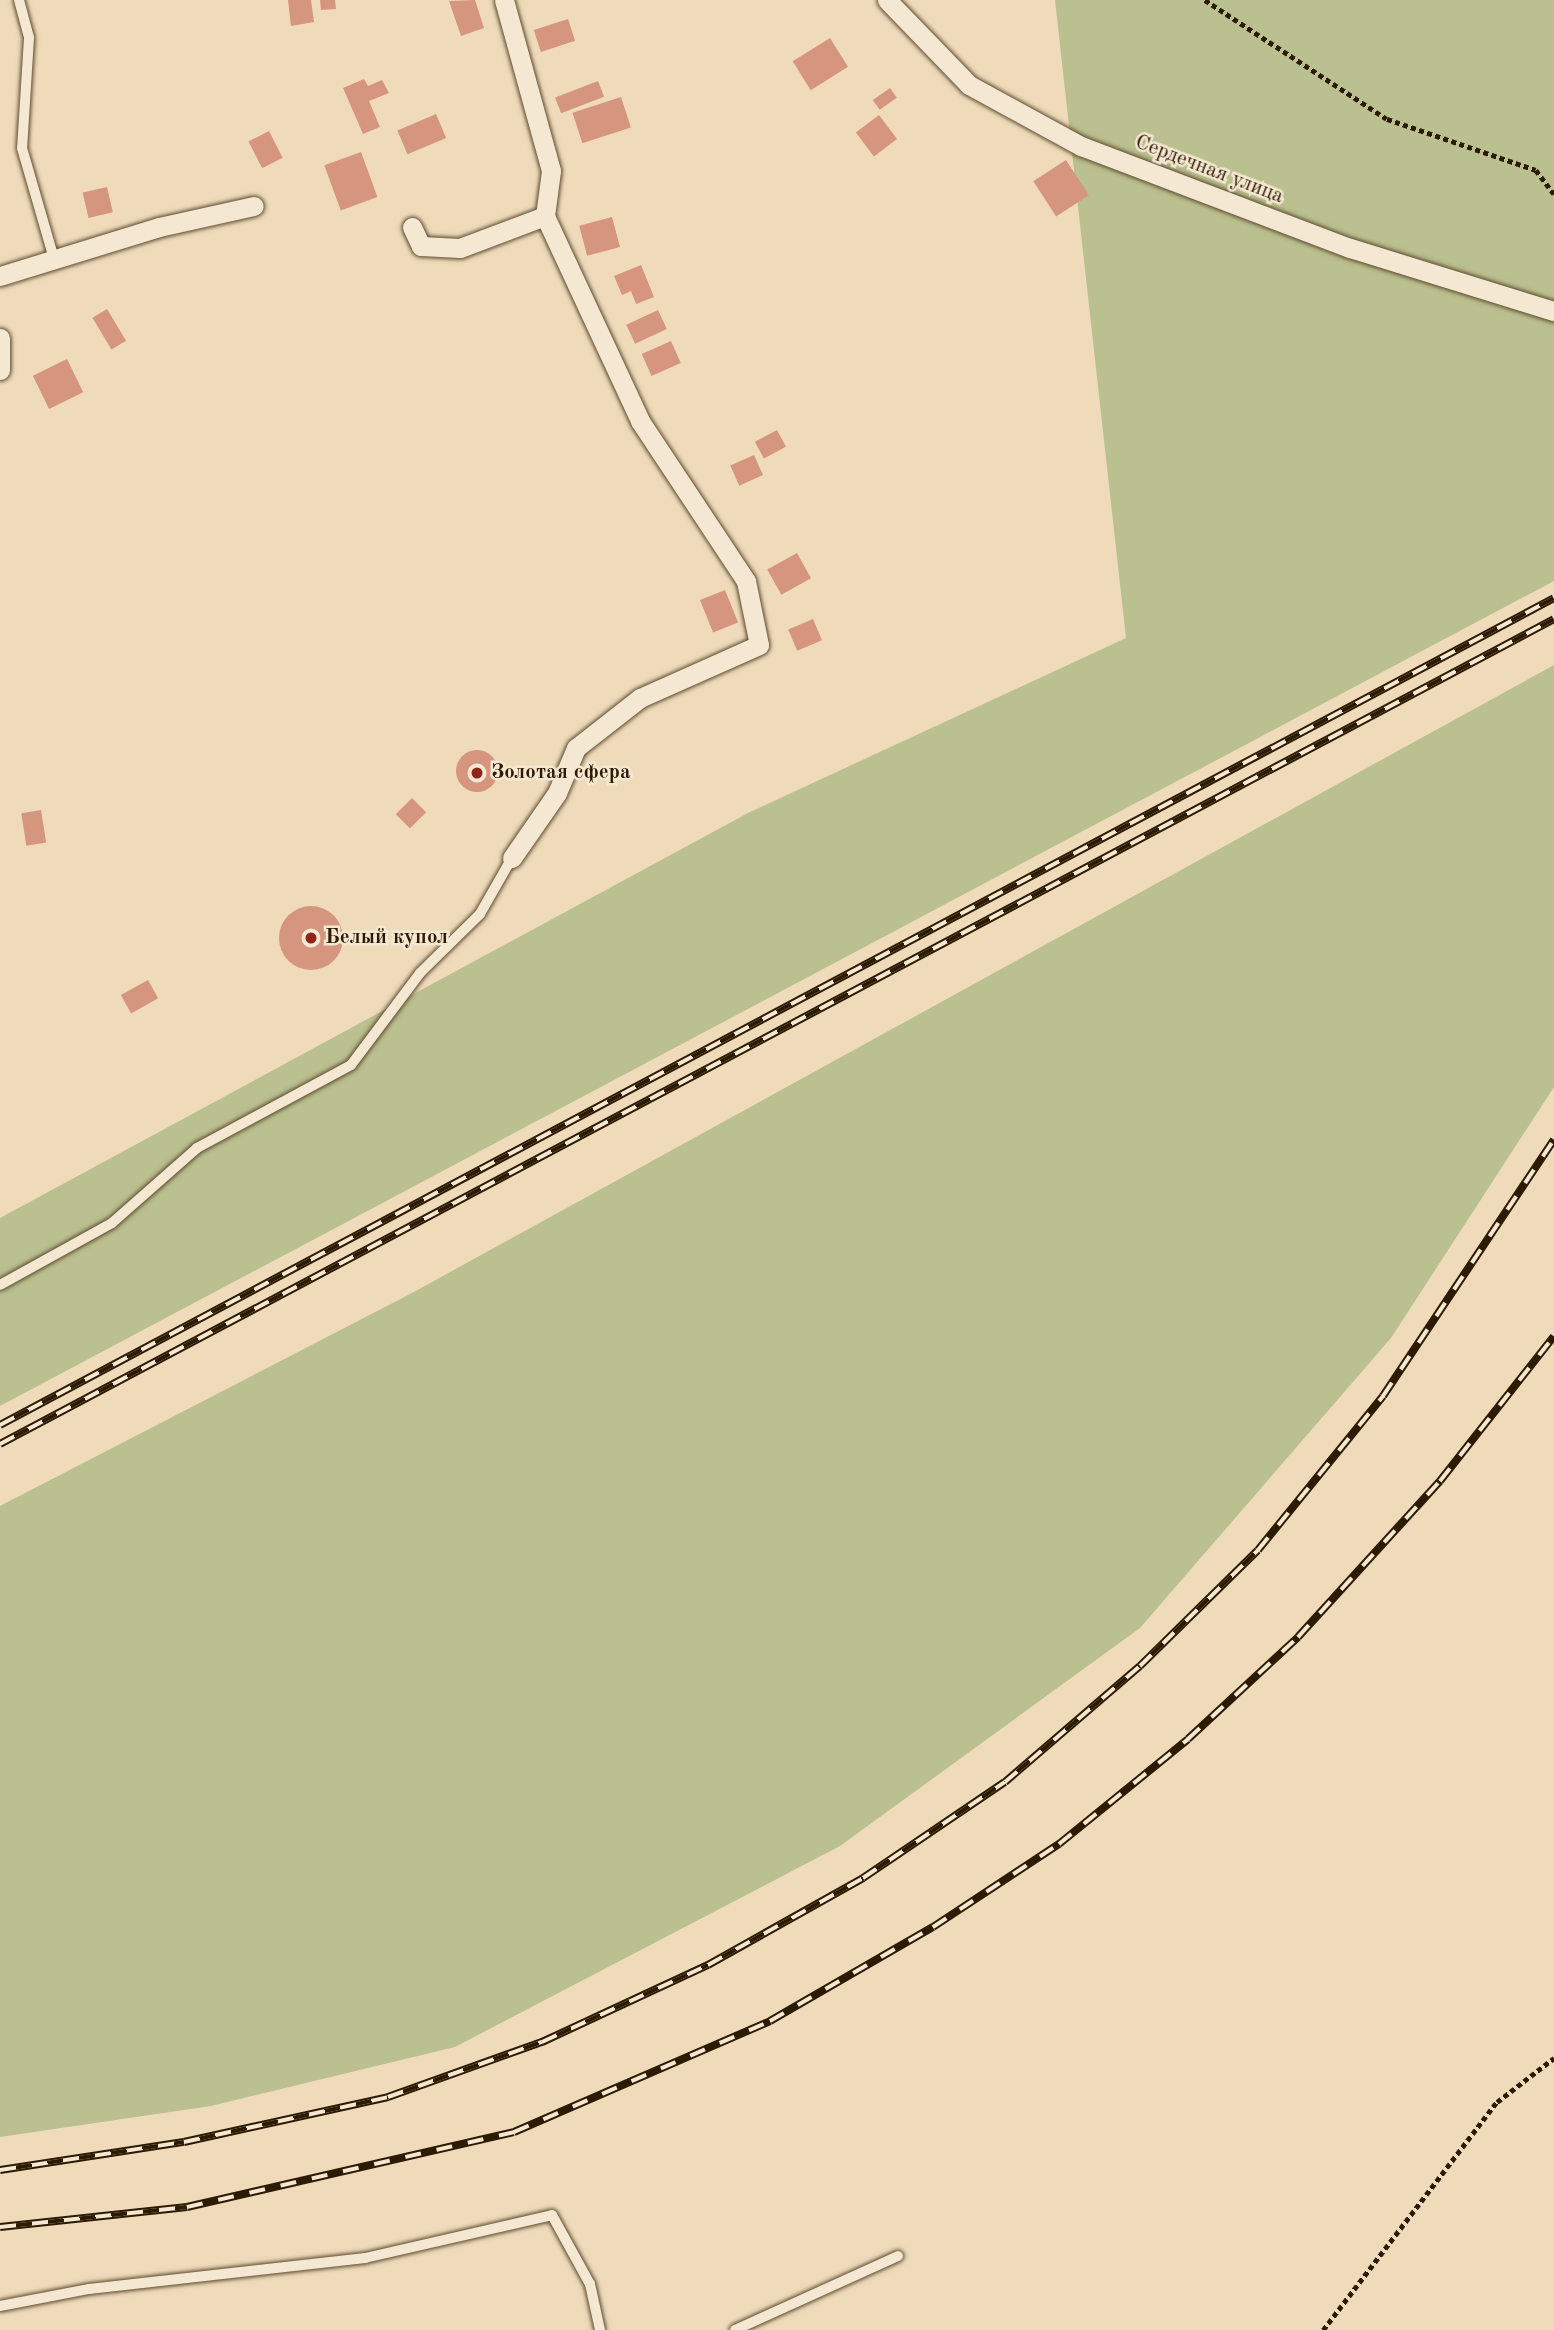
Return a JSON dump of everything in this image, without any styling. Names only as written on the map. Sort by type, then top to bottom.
[{"type":"street","points":[[504,0],[551,171],[545,216],[640,421],[746,581],[759,645],[640,698],[576,748],[557,793],[512,858]]},
{"type":"street","name":"Сердечная улица","points":[[887,0],[969,85],[1081,146],[1350,248],[1554,312]]},
{"type":"street","points":[[0,276],[254,205]]},
{"type":"street","points":[[412,227],[421,246],[460,248],[545,216]]},
{"type":"street","points":[[0,338],[0,370]]},
{"type":"lane","points":[[19,0],[29,38],[22,148],[54,259]]},
{"type":"lane","points":[[0,1285],[112,1223],[197,1148],[351,1065],[420,973],[480,914],[512,858]]},
{"type":"lane","points":[[0,2306],[89,2289],[365,2258],[552,2215],[590,2284],[600,2330]]},
{"type":"lane","points":[[735,2330],[898,2256]]},
{"type":"path","points":[[1205,0],[1387,119],[1536,170],[1554,194]]},
{"type":"path","points":[[1323,2330],[1497,2102],[1554,2058]]},
{"type":"green space","points":[[1055,0],[1554,0],[1554,581],[0,1406],[0,1218],[748,813],[1126,638]]},
{"type":"green space","points":[[1554,665],[1554,1087],[1391,1338],[1140,1628],[840,1846],[455,2047],[211,2106],[0,2137],[0,1506],[412,1293]]},
{"type":"building","points":[[288,0],[311,0],[314,22],[291,26]]},
{"type":"building","points":[[320,0],[335,0],[336,9],[321,10]]},
{"type":"building","points":[[475,0],[484,28],[461,36],[449,1]]},
{"type":"building","points":[[568,19],[575,41],[541,52],[534,30]]},
{"type":"building","points":[[830,38],[848,67],[811,90],[793,61]]},
{"type":"building","points":[[364,79],[368,86],[382,80],[389,93],[369,101],[380,127],[363,134],[343,88]]},
{"type":"building","points":[[598,81],[604,97],[561,113],[555,97]]},
{"type":"building","points":[[890,88],[897,98],[880,110],[873,100]]},
{"type":"building","points":[[621,97],[631,127],[582,143],[572,113]]},
{"type":"building","points":[[436,114],[446,138],[407,154],[397,130]]},
{"type":"building","points":[[879,115],[897,139],[874,156],[856,132]]},
{"type":"building","points":[[269,131],[283,158],[262,168],[249,141]]},
{"type":"building","points":[[361,152],[377,197],[341,210],[324,165]]},
{"type":"building","points":[[1066,160],[1089,195],[1056,216],[1033,181]]},
{"type":"building","points":[[107,187],[113,212],[88,218],[83,193]]},
{"type":"building","points":[[612,217],[620,247],[587,256],[579,226]]},
{"type":"building","points":[[641,265],[654,297],[636,304],[631,291],[622,295],[614,276]]},
{"type":"building","points":[[107,309],[126,341],[111,349],[92,318]]},
{"type":"building","points":[[658,310],[667,329],[635,344],[626,325]]},
{"type":"building","points":[[671,341],[681,363],[652,376],[642,354]]},
{"type":"building","points":[[67,359],[83,392],[49,409],[33,376]]},
{"type":"building","points":[[777,430],[786,447],[764,459],[755,442]]},
{"type":"building","points":[[754,455],[763,475],[739,486],[730,466]]},
{"type":"building","points":[[797,553],[811,578],[781,595],[767,569]]},
{"type":"building","points":[[725,590],[738,622],[713,633],[700,600]]},
{"type":"building","points":[[813,619],[822,640],[797,651],[788,630]]},
{"type":"building","name":"Золотая сфера","points":[[477,750],[492,756],[498,771],[492,786],[477,792],[462,786],[456,771],[462,756]]},
{"type":"building","points":[[412,798],[426,812],[410,828],[396,814]]},
{"type":"building","points":[[41,810],[46,843],[26,846],[21,813]]},
{"type":"building","name":"Белый купол","points":[[311,906],[329,912],[337,920],[343,938],[337,956],[329,964],[311,970],[293,964],[285,956],[279,938],[285,920],[293,912]]},
{"type":"building","points":[[148,980],[158,998],[131,1013],[121,995]]},
{"type":"railway","points":[[0,1425],[1554,598]]},
{"type":"railway","points":[[0,1444],[1554,619]]},
{"type":"railway","points":[[0,2170],[184,2142],[388,2097],[542,2042],[708,1965],[863,1878],[1005,1782],[1140,1666],[1258,1550],[1383,1396],[1554,1140]]},
{"type":"railway","points":[[0,2227],[187,2207],[514,2132],[770,2021],[933,1927],[1059,1844],[1188,1739],[1298,1637],[1440,1481],[1554,1336]]},
{"type":"place","name":"Золотая сфера","points":[[477,773]]},
{"type":"place","name":"Белый купол","points":[[311,938]]}]
